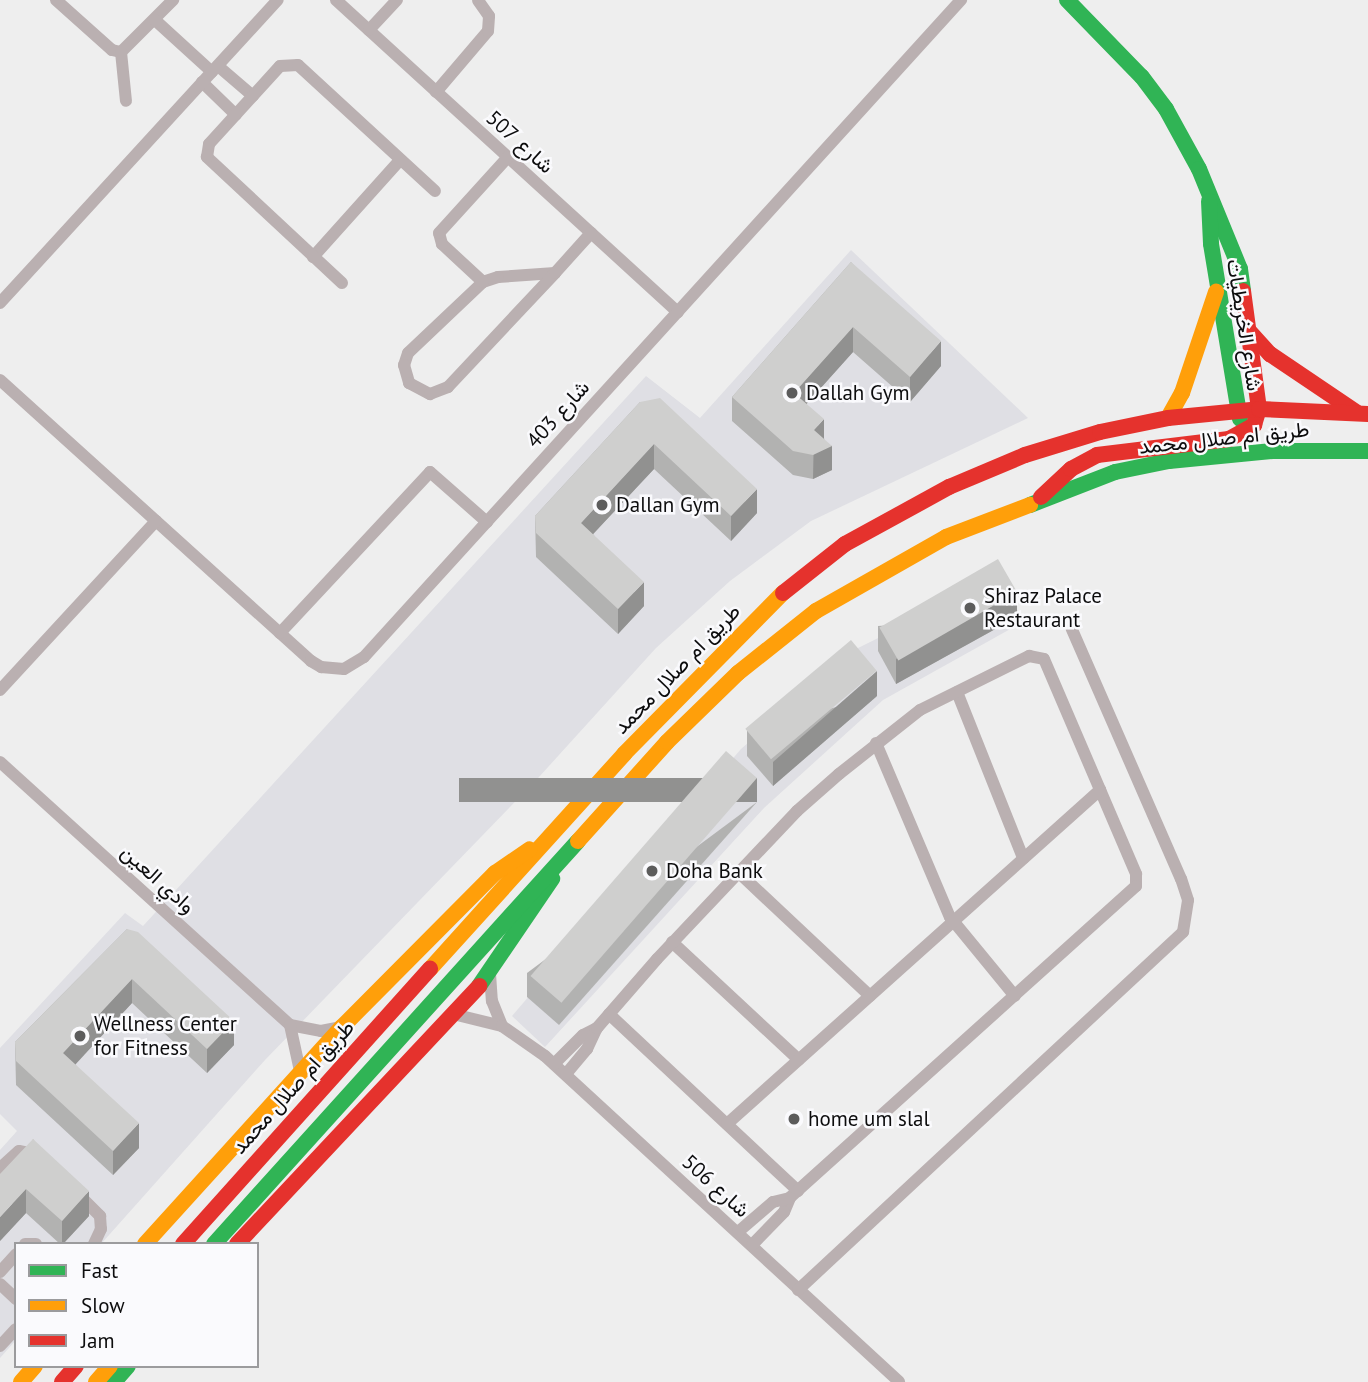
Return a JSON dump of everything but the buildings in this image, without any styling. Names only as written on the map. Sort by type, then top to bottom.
[{"type":"street","points":[[56,0],[112,50],[121,52]]},
{"type":"street","points":[[121,52],[173,0]]},
{"type":"street","points":[[0,303],[278,0]]},
{"type":"street","name":"شارع 507","points":[[336,0],[678,312]]},
{"type":"street","points":[[369,30],[397,0]]},
{"type":"street","points":[[436,92],[486,36],[491,5],[478,0]]},
{"type":"street","name":"شارع 403","points":[[0,380],[321,667],[332,670],[355,665],[961,0]]},
{"type":"street","name":"شارع الخريطيات","points":[[1067,0],[1119,50],[1158,98],[1209,191],[1240,269],[1259,409]]},
{"type":"street","points":[[155,20],[253,96]]},
{"type":"street","points":[[121,52],[126,100]]},
{"type":"street","points":[[342,283],[206,157],[206,148],[280,66],[294,63],[435,191]]},
{"type":"street","points":[[202,82],[236,115]]},
{"type":"street","points":[[483,282],[442,244],[439,233],[508,157]]},
{"type":"street","points":[[313,257],[400,160]]},
{"type":"street","name":"شارع الخريطيات","points":[[1209,191],[1217,289],[1237,411],[1248,431],[1273,451]]},
{"type":"street","points":[[555,273],[498,277],[483,282],[408,353],[405,371],[418,391],[430,394],[448,387],[555,273],[591,233]]},
{"type":"street","points":[[1168,418],[1182,393],[1217,289]]},
{"type":"street","points":[[1250,332],[1270,354],[1362,413]]},
{"type":"street","points":[[1039,500],[1071,469],[1097,455],[1219,442],[1248,431],[1259,409]]},
{"type":"street","name":"طريق ام صلال محمد","points":[[185,1242],[265,1149],[542,844],[776,597],[845,544],[930,496],[1025,455],[1100,432],[1168,418],[1259,409],[1362,413]]},
{"type":"street","name":"طريق ام صلال محمد","points":[[216,1242],[282,1163],[701,706],[776,641],[901,559],[1039,500],[1142,466],[1273,451],[1368,451]]},
{"type":"street","points":[[280,633],[430,472],[487,522]]},
{"type":"street","points":[[0,690],[156,521]]},
{"type":"street","points":[[798,1290],[1183,932],[1188,900],[1181,879],[1073,629]]},
{"type":"street","points":[[566,1074],[587,1049],[597,1028],[672,942],[797,811],[876,743],[920,710],[1029,656],[1041,657],[1136,874],[1136,886],[794,1194],[784,1212],[752,1245]]},
{"type":"street","points":[[957,692],[1024,858]]},
{"type":"street","points":[[876,743],[953,923],[1015,996]]},
{"type":"street","name":"وادي العين","points":[[0,762],[290,1025]]},
{"type":"street","points":[[727,1124],[1100,790]]},
{"type":"street","points":[[147,1242],[342,1027],[495,873],[542,844]]},
{"type":"street","points":[[239,1242],[490,974],[544,893],[560,859]]},
{"type":"street","points":[[738,872],[870,996]]},
{"type":"street","points":[[672,942],[799,1060]]},
{"type":"street","points":[[490,974],[492,1001],[502,1026]]},
{"type":"street","name":"شارع 506","points":[[453,1014],[502,1026],[554,1064],[899,1382]]},
{"type":"street","points":[[609,1014],[727,1124],[794,1194]]},
{"type":"street","points":[[300,1072],[290,1025],[321,1031],[342,1027]]},
{"type":"street","points":[[554,1064],[583,1035],[597,1028]]},
{"type":"street","points":[[0,1168],[24,1150],[47,1165]]},
{"type":"street","points":[[65,1182],[100,1216],[101,1229],[95,1242]]},
{"type":"street","points":[[738,1232],[773,1202],[794,1194]]},
{"type":"street","points":[[0,1272],[14,1256]]},
{"type":"street","points":[[0,1284],[14,1297]]},
{"type":"street","points":[[0,1346],[14,1331]]},
{"type":"street","points":[[21,1382],[33,1368]]},
{"type":"street","points":[[62,1382],[74,1368]]},
{"type":"street","points":[[96,1382],[108,1368]]},
{"type":"street","points":[[114,1382],[126,1368]]},
{"type":"shaded area","points":[[851,250],[1028,418],[811,521],[730,581],[656,648],[539,777],[265,1060],[103,1242],[14,1242],[14,1342],[0,1358],[0,1150],[17,1131],[0,1114],[0,1048],[125,913],[143,926],[646,376],[700,418]]},
{"type":"shaded area","points":[[1001,577],[1023,622],[883,700],[764,808],[545,1047],[512,1016],[741,749],[854,650]]},
{"type":"traffic: fast","points":[[1067,0],[1142,77],[1166,109],[1199,169],[1240,269],[1243,291]]},
{"type":"traffic: fast","points":[[1209,201],[1211,244],[1240,419]]},
{"type":"traffic: fast","points":[[1030,505],[1115,472],[1169,461],[1273,451],[1368,451]]},
{"type":"traffic: fast","points":[[216,1242],[578,841]]},
{"type":"traffic: fast","points":[[479,986],[552,879]]},
{"type":"traffic: fast","points":[[114,1382],[126,1368]]},
{"type":"traffic: slow","points":[[1168,418],[1182,393],[1216,292]]},
{"type":"traffic: slow","points":[[578,841],[667,742],[738,673],[816,611],[946,537],[1030,505]]},
{"type":"traffic: slow","points":[[430,969],[624,754],[783,593]]},
{"type":"traffic: slow","points":[[147,1242],[342,1027],[495,873],[530,849]]},
{"type":"traffic: slow","points":[[21,1382],[33,1368]]},
{"type":"traffic: slow","points":[[96,1382],[108,1368]]},
{"type":"traffic: jam","points":[[1041,497],[1071,469],[1097,455],[1229,439],[1254,425],[1259,409],[1243,291]]},
{"type":"traffic: jam","points":[[1250,332],[1270,354],[1356,412]]},
{"type":"traffic: jam","points":[[783,593],[845,544],[949,487],[1025,455],[1100,432],[1168,418],[1259,409],[1368,414]]},
{"type":"traffic: jam","points":[[185,1242],[430,969]]},
{"type":"traffic: jam","points":[[239,1242],[479,986]]},
{"type":"traffic: jam","points":[[62,1382],[74,1368]]},
{"type":"place","name":"Dallah Gym","points":[[792,393]]},
{"type":"place","name":"Dallan Gym","points":[[602,505]]},
{"type":"place","name":"Shiraz Palace Restaurant","points":[[970,608]]},
{"type":"place","name":"Doha Bank","points":[[652,871]]},
{"type":"place","name":"Wellness Center for Fitness","points":[[80,1036]]},
{"type":"place","name":"home um slal","points":[[794,1119]]}]
